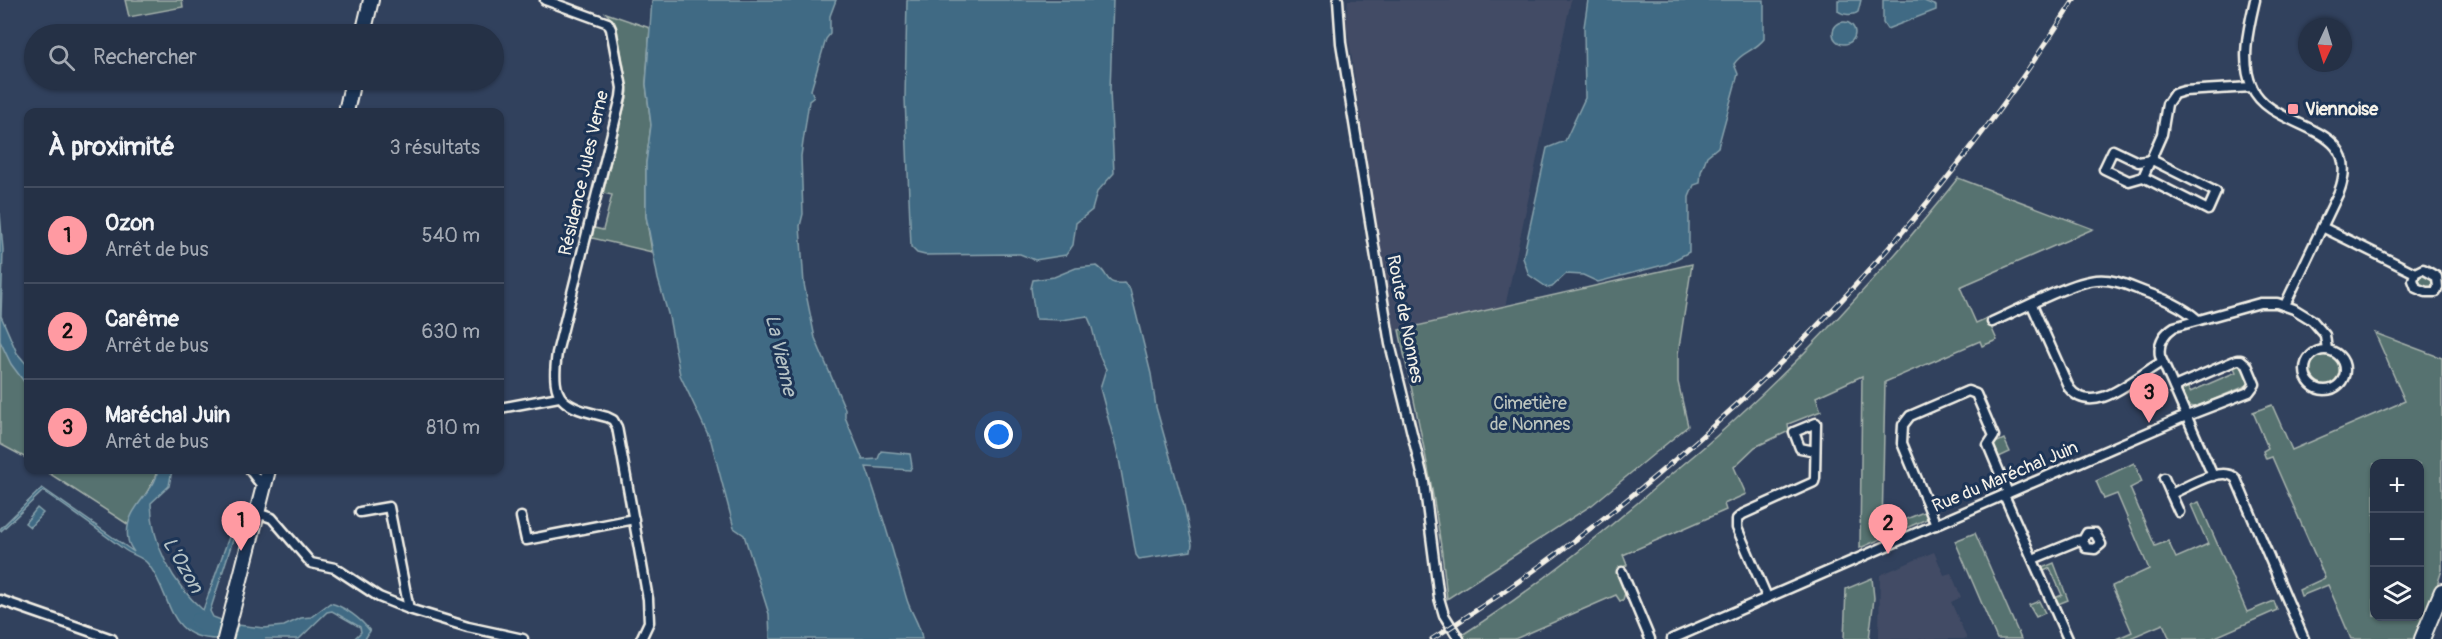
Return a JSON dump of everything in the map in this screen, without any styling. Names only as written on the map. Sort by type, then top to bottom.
[{"type":"main road","points":[[365,24],[371,0]]},
{"type":"main road","points":[[347,108],[351,90]]},
{"type":"main road","points":[[225,639],[267,474]]},
{"type":"main road","points":[[2422,639],[2442,591]]},
{"type":"main road","points":[[2432,639],[2442,611]]},
{"type":"street","name":"Résidence Jules Verne","points":[[545,0],[608,23],[622,88],[557,353],[555,376],[559,397]]},
{"type":"street","name":"Route de Nonnes","points":[[1338,0],[1342,53],[1390,345],[1424,482],[1439,598],[1444,615],[1459,639]]},
{"type":"street","points":[[2255,0],[2247,46],[2248,74],[2252,87],[2274,110],[2327,137],[2341,155],[2344,173],[2343,183],[2285,305]]},
{"type":"street","points":[[2143,177],[2162,134],[2167,104],[2174,94],[2184,91],[2252,87]]},
{"type":"street","points":[[2113,150],[2138,162],[2152,160],[2216,192],[2208,210],[2143,177],[2129,181],[2104,169],[2113,150]]},
{"type":"street","points":[[2322,228],[2415,273]]},
{"type":"street","points":[[1992,322],[2079,284],[2105,280],[2169,301],[2198,320]]},
{"type":"street","points":[[2212,476],[2162,362],[2160,344],[2167,331],[2174,327],[2260,303],[2277,303],[2303,313],[2312,320],[2325,335],[2327,350]]},
{"type":"street","points":[[2032,304],[2069,388],[2079,397],[2092,399],[2109,393],[2136,381],[2152,366],[2162,362]]},
{"type":"street","points":[[2327,350],[2334,352],[2342,359],[2344,374],[2336,386],[2321,390],[2308,382],[2305,366],[2313,354],[2327,350]]},
{"type":"street","name":"Rue du Maréchal Juin","points":[[1672,639],[2252,390],[2255,384],[2247,365],[2237,360],[2174,387]]},
{"type":"street","points":[[1936,525],[1902,443],[1903,425],[1910,416],[1968,391],[1976,394],[1994,436],[1988,445],[2033,560],[2068,639]]},
{"type":"street","points":[[504,407],[559,397],[566,405],[613,420],[617,427],[650,614],[646,631],[641,639]]},
{"type":"street","points":[[1767,597],[1737,528],[1737,519],[1743,514],[1814,482],[1815,451]]},
{"type":"street","points":[[2171,494],[2224,472],[2236,479],[2304,639]]},
{"type":"street","points":[[253,474],[259,482],[264,484]]},
{"type":"street","points":[[2164,478],[2179,512]]},
{"type":"street","points":[[360,512],[389,507],[409,609]]},
{"type":"street","points":[[257,513],[272,518],[311,563],[335,568],[364,589],[409,609],[468,627],[524,639]]},
{"type":"street","points":[[521,517],[526,540],[634,519]]},
{"type":"street","points":[[2033,560],[2083,540]]},
{"type":"street","points":[[1622,572],[1650,639]]},
{"type":"street","points":[[0,600],[112,639]]},
{"type":"shaded area","points":[[1348,0],[1571,0],[1505,307],[1393,331],[1346,21]]},
{"type":"shaded area","points":[[1934,552],[1944,575],[1951,573],[1961,597],[1951,602],[1967,639],[1879,639],[1880,575]]},
{"type":"green space","points":[[125,0],[182,0],[183,7],[129,17]]},
{"type":"green space","points":[[606,13],[650,28],[646,84],[651,125],[646,163],[646,216],[652,252],[592,238],[594,228],[603,230],[612,195],[603,193],[628,92],[617,29]]},
{"type":"green space","points":[[1958,178],[2093,229],[1960,287],[1976,323],[1987,318],[1997,340],[1982,346],[1980,341],[1885,382],[1882,529],[1926,511],[1929,518],[1860,548],[1862,376],[1816,397],[1821,411],[1788,424],[1789,431],[1755,447],[1734,467],[1746,494],[1724,504],[1726,510],[1623,555],[1627,565],[1623,567],[1625,572],[1618,576],[1625,593],[1623,600],[1620,601],[1616,595],[1515,639],[1465,639],[1462,635],[1538,583],[1715,438],[1793,364],[1851,304]]},
{"type":"green space","name":"Cimetière de Nonnes","points":[[1692,264],[1678,354],[1678,382],[1688,426],[1592,505],[1447,599],[1433,497],[1399,330]]},
{"type":"green space","points":[[2426,275],[2431,277],[2433,282],[2431,287],[2426,289],[2421,287],[2419,282],[2421,277]]},
{"type":"green space","points":[[2375,333],[2442,358],[2442,570],[2432,601],[2417,639],[2351,639],[2328,585],[2301,596],[2299,590],[2325,578],[2272,457],[2266,459],[2263,451],[2268,448],[2253,412],[2272,405],[2292,450],[2405,401]]},
{"type":"green space","points":[[0,337],[24,375],[24,457],[0,444]]},
{"type":"green space","points":[[2326,353],[2338,358],[2343,370],[2338,382],[2326,387],[2314,382],[2309,370],[2314,358]]},
{"type":"green space","points":[[2233,365],[2243,365],[2249,378],[2248,385],[2196,407],[2188,406],[2182,393],[2183,388],[2187,386],[2190,392],[2236,372]]},
{"type":"green space","points":[[2004,439],[2010,452],[1999,457],[1993,444]]},
{"type":"green space","points":[[2134,463],[2142,482],[2130,488],[2155,546],[2168,541],[2176,558],[2208,544],[2191,505],[2199,502],[2247,612],[2274,601],[2277,610],[2211,639],[2170,639],[2163,624],[2128,639],[2116,639],[2132,632],[2112,586],[2149,569],[2117,494],[2104,499],[2096,481]]},
{"type":"green space","points":[[50,474],[156,474],[129,525]]},
{"type":"green space","points":[[1975,533],[2021,639],[1997,639],[1955,541]]},
{"type":"green space","points":[[2054,563],[2068,600],[2058,604],[2055,598],[2062,595],[2050,568],[2044,571],[2042,568]]},
{"type":"green space","points":[[1872,578],[1874,598],[1869,639],[1844,639],[1846,589]]},
{"type":"green space","points":[[2039,601],[2045,613],[2036,617],[2029,605]]},
{"type":"water","name":"La Vienne","points":[[652,0],[836,0],[830,16],[830,34],[826,39],[811,90],[814,97],[809,101],[801,156],[803,214],[800,226],[804,284],[815,338],[845,409],[845,417],[863,460],[878,459],[881,451],[910,454],[912,466],[910,470],[866,467],[907,600],[922,639],[770,639],[769,614],[744,535],[734,528],[711,441],[680,375],[646,216],[646,163],[651,125],[646,84]]},
{"type":"water","points":[[907,0],[1113,0],[1110,91],[1114,173],[1097,192],[1092,210],[1076,223],[1073,245],[1066,255],[1035,260],[1020,254],[925,255],[917,253],[911,247],[905,98]]},
{"type":"water","points":[[1588,0],[1764,0],[1764,39],[1734,64],[1738,74],[1718,147],[1707,156],[1700,183],[1694,185],[1689,197],[1689,252],[1667,264],[1598,282],[1583,275],[1566,274],[1548,288],[1529,275],[1523,258],[1547,148],[1565,141],[1585,98],[1584,27]]},
{"type":"water","points":[[1838,0],[1861,0],[1858,12],[1845,14],[1838,11]]},
{"type":"water","points":[[1883,0],[1922,0],[1936,6],[1936,10],[1887,29],[1883,23]]},
{"type":"water","points":[[1844,22],[1852,25],[1855,33],[1852,41],[1844,44],[1836,41],[1833,33],[1836,25]]},
{"type":"water","points":[[0,213],[3,250],[1,316],[17,353],[24,361],[24,382],[11,364],[0,341]]},
{"type":"water","points":[[1097,266],[1110,281],[1124,283],[1130,289],[1151,374],[1156,407],[1184,506],[1192,544],[1191,551],[1139,559],[1136,555],[1119,459],[1100,388],[1106,369],[1099,355],[1090,320],[1087,316],[1062,320],[1036,319],[1031,288],[1033,280],[1054,277],[1076,268]]},
{"type":"water","points":[[156,474],[171,474],[169,486],[151,503],[155,534],[173,575],[203,610],[235,520],[239,521],[210,611],[213,617],[221,620],[217,639],[200,637],[188,632],[172,613],[156,576],[146,562],[125,550],[43,491],[1,531],[0,529],[42,488],[134,552],[128,541],[130,518]]},
{"type":"water","points":[[37,508],[43,513],[30,527],[25,523]]},
{"type":"water","points":[[330,603],[346,610],[362,622],[370,631],[365,639],[354,639],[361,632],[360,627],[332,611],[327,612],[299,639],[234,639],[238,625],[264,628],[284,626],[301,618],[311,617]]},
{"type":"waterway","name":"L'Ozon","points":[[198,621],[218,631],[257,639]]},
{"type":"railway","points":[[1432,639],[1527,576],[1618,507],[1705,433],[1788,355],[1867,272],[1941,185],[2010,95],[2074,0]]},
{"type":"place","name":"Viennoise","points":[[2293,109]]},
{"type":"place","name":"Maréchal Juin","points":[[2149,423]]},
{"type":"place","name":"Ozon","points":[[241,551]]},
{"type":"place","name":"Carême","points":[[1888,554]]}]
